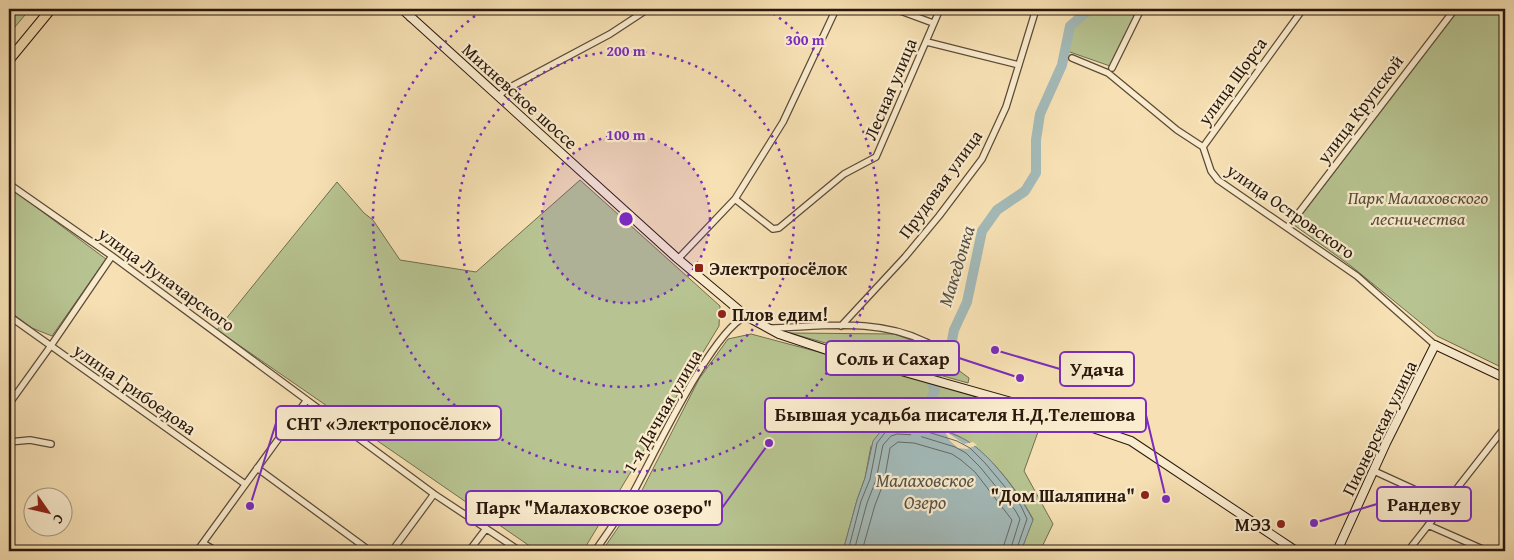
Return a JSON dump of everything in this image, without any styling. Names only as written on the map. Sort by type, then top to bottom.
[{"type":"main road","points":[[9,60],[51,9]]},
{"type":"main road","name":"Михневское шоссе","points":[[402,9],[678,259],[746,316],[766,328],[827,350],[1043,411],[1138,444],[1296,551]]},
{"type":"main road","name":"улица Островского","points":[[1435,346],[1505,378]]},
{"type":"main road","name":"Пионерская улица","points":[[1337,551],[1435,346]]},
{"type":"street","points":[[410,18],[414,9]]},
{"type":"street","points":[[499,96],[505,90],[610,34],[648,9]]},
{"type":"street","points":[[678,259],[735,199],[784,122],[836,9]]},
{"type":"street","points":[[895,9],[933,23]]},
{"type":"street","name":"Лесная улица","points":[[735,199],[773,229],[779,228],[844,174],[876,157],[940,9]]},
{"type":"street","name":"Прудовая улица","points":[[841,326],[928,230],[982,159],[1006,107],[1036,9]]},
{"type":"street","points":[[1112,68],[1140,9]]},
{"type":"street","name":"улица Щорса","points":[[1203,147],[1302,9]]},
{"type":"street","name":"улица Крупской","points":[[1288,227],[1455,9]]},
{"type":"street","points":[[927,42],[1019,64]]},
{"type":"street","points":[[1072,58],[1108,73],[1178,130],[1203,147]]},
{"type":"street","name":"улица Островского","points":[[1203,147],[1211,171],[1218,180],[1357,276],[1435,346]]},
{"type":"street","name":"улица Луначарского","points":[[9,184],[112,256],[434,494],[485,530],[520,551]]},
{"type":"street","points":[[9,404],[112,256]]},
{"type":"street","name":"улица Грибоедова","points":[[9,316],[245,484]]},
{"type":"street","name":"1-я Дачная улица","points":[[595,551],[632,495],[702,367],[724,336],[740,319],[746,316]]},
{"type":"street","points":[[766,328],[855,324],[894,330],[927,342],[954,362]]},
{"type":"street","points":[[197,551],[306,401]]},
{"type":"street","points":[[1408,551],[1505,427]]},
{"type":"street","points":[[1498,436],[1505,439]]},
{"type":"street","points":[[9,442],[30,440],[51,444]]},
{"type":"street","points":[[257,468],[370,551]]},
{"type":"street","points":[[1374,471],[1444,504]]},
{"type":"street","points":[[392,551],[434,494]]},
{"type":"street","points":[[1428,525],[1487,551]]},
{"type":"street","points":[[469,551],[485,530]]},
{"type":"street","points":[[203,543],[216,551]]},
{"type":"green space","points":[[9,9],[30,9],[9,34]]},
{"type":"green space","points":[[1092,9],[1138,9],[1110,66],[1067,51],[1072,27]]},
{"type":"green space","name":"Парк Малаховского лесничества","points":[[1458,9],[1505,9],[1505,369],[1437,336],[1351,266],[1294,225]]},
{"type":"green space","points":[[580,180],[720,306],[719,326],[583,551],[545,551],[534,549],[217,330],[337,182],[364,213],[373,220],[400,260],[476,272]]},
{"type":"green space","points":[[9,187],[106,259],[52,336],[32,328],[9,311]]},
{"type":"green space","points":[[790,333],[895,334],[926,346],[969,378],[968,383]]},
{"type":"green space","points":[[751,334],[931,382],[1043,418],[1024,471],[1053,524],[1040,551],[1021,551],[1033,519],[1002,473],[982,453],[960,437],[920,424],[871,446],[865,478],[843,551],[602,551],[637,500],[699,379],[728,339]]},
{"type":"water","name":"Малаховское Озеро","points":[[896,423],[928,427],[960,437],[981,451],[991,461],[1011,485],[1033,520],[1021,551],[843,551],[865,478],[873,441],[884,427]]},
{"type":"pier","points":[[944,430],[964,444],[973,442],[977,445],[967,449],[958,448],[950,441]]},
{"type":"waterway","name":"Македонка","points":[[916,436],[935,390],[931,382],[948,361],[954,330],[967,302],[982,231],[997,210],[1025,191],[1036,173],[1036,140],[1040,114],[1062,65],[1070,26],[1090,9]]},
{"type":"place","name":"Электропосёлок","points":[[699,268]]},
{"type":"place","name":"Плов едим!","points":[[722,314]]},
{"type":"place","name":"Удача","points":[[995,350]]},
{"type":"place","name":"Соль и Сахар","points":[[1020,378]]},
{"type":"place","name":"Парк \"Малаховское озеро\"","points":[[769,443]]},
{"type":"place","name":"\"Дом Шаляпина\"","points":[[1145,495]]},
{"type":"place","name":"Бывшая усадьба писателя Н.Д.Телешова","points":[[1166,499]]},
{"type":"place","name":"СНТ «Электропосёлок»","points":[[250,506]]},
{"type":"place","name":"Рандеву","points":[[1314,523]]},
{"type":"place","name":"МЭЗ","points":[[1281,524]]}]
